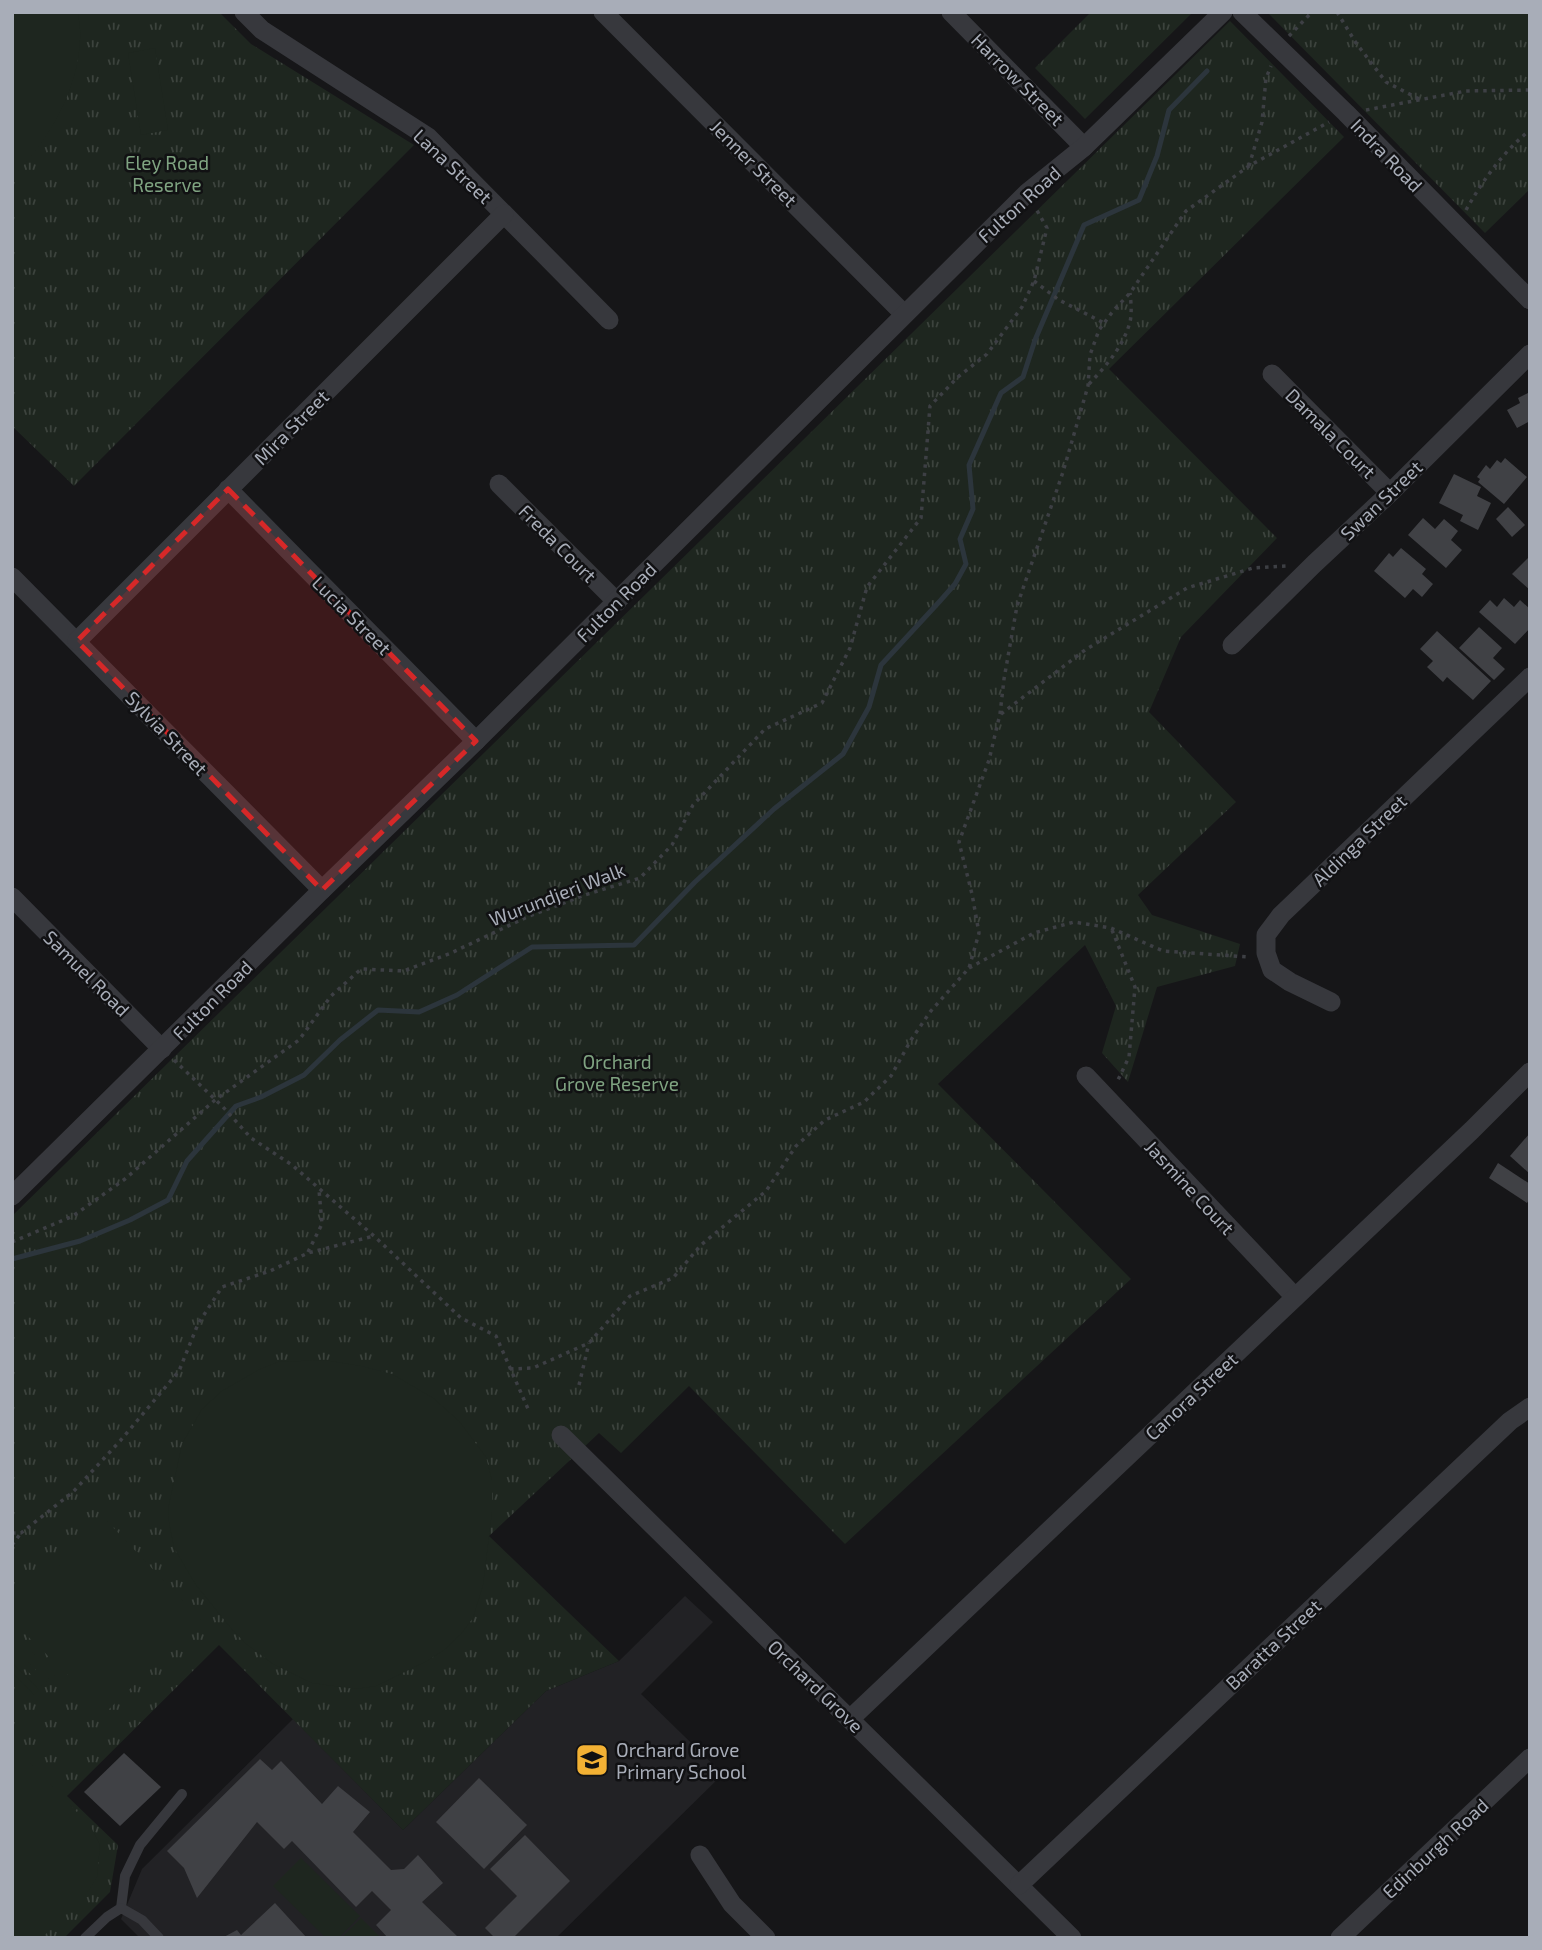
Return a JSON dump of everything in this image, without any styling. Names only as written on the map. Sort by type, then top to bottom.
[{"type":"street","name":"Lana Street","points":[[244,12],[262,30],[428,137],[608,320]]},
{"type":"street","name":"Jenner Street","points":[[603,12],[904,314]]},
{"type":"street","name":"Harrow Street","points":[[951,12],[1084,146]]},
{"type":"street","name":"Fulton Road","points":[[12,1196],[617,602],[1027,193],[1084,146],[1223,12]]},
{"type":"street","name":"Indra Road","points":[[1242,12],[1346,113],[1530,300]]},
{"type":"street","name":"Mira Street","points":[[77,641],[504,214]]},
{"type":"street","name":"Swan Street","points":[[1232,645],[1530,354]]},
{"type":"street","name":"Damala Court","points":[[1272,374],[1390,492]]},
{"type":"street","name":"Freda Court","points":[[499,484],[617,602]]},
{"type":"street","name":"Lucia Street","points":[[228,489],[476,741]]},
{"type":"street","name":"Sylvia Street","points":[[12,577],[322,890]]},
{"type":"street","name":"Aldinga Street","points":[[1268,958],[1265,953],[1266,935],[1281,915],[1530,677]]},
{"type":"street","name":"Samuel Road","points":[[12,897],[162,1049]]},
{"type":"street","points":[[1268,958],[1272,970],[1331,1002]]},
{"type":"street","name":"Canora Street","points":[[850,1719],[1530,1072]]},
{"type":"street","name":"Jasmine Court","points":[[1086,1076],[1295,1297]]},
{"type":"street","name":"Baratta Street","points":[[1019,1885],[1510,1421],[1530,1407]]},
{"type":"street","name":"Orchard Grove","points":[[561,1435],[1072,1938]]},
{"type":"street","name":"Edinburgh Road","points":[[1340,1938],[1530,1758]]},
{"type":"street","points":[[700,1855],[732,1905],[766,1938]]},
{"type":"lane","points":[[121,1908],[125,1875],[140,1844],[181,1794]]},
{"type":"lane","points":[[85,1938],[121,1908]]},
{"type":"lane","points":[[121,1908],[142,1920],[159,1938]]},
{"type":"path","points":[[1249,166],[1262,122],[1266,78],[1279,47],[1312,12]]},
{"type":"path","points":[[1337,12],[1356,43],[1386,82],[1421,100]]},
{"type":"path","points":[[969,968],[979,933],[959,842],[989,760],[1000,714],[1017,606],[1063,472],[1088,386],[1090,355],[1099,330],[1130,293],[1186,211],[1249,166],[1346,113],[1466,91],[1530,90]]},
{"type":"path","points":[[1457,227],[1486,177],[1510,147],[1530,130]]},
{"type":"path","name":"Wurundjeri Walk","points":[[12,1242],[73,1216],[135,1172],[215,1100],[299,1040],[331,996],[361,969],[404,971],[451,953],[527,917],[640,878],[672,845],[693,805],[765,729],[822,702],[850,648],[867,587],[921,518],[930,405],[958,377],[987,354],[1022,307],[1034,281],[1048,228],[1027,193]]},
{"type":"path","points":[[1034,281],[1059,300],[1105,323]]},
{"type":"path","points":[[1088,386],[1121,344],[1131,320],[1130,293]]},
{"type":"path","points":[[1000,714],[1085,650],[1186,588],[1253,568],[1314,564]]},
{"type":"path","points":[[510,1369],[533,1368],[589,1343],[630,1296],[673,1278],[701,1245],[766,1191],[796,1146],[825,1120],[864,1102],[891,1076],[930,1012],[969,968],[1034,933],[1074,922],[1111,928],[1163,951],[1268,958]]},
{"type":"path","points":[[1109,1100],[1129,1057],[1135,987],[1111,928]]},
{"type":"path","points":[[162,1049],[223,1107],[251,1138],[292,1165],[374,1236],[461,1318],[496,1336],[529,1411]]},
{"type":"path","points":[[308,1253],[321,1224],[320,1191]]},
{"type":"path","points":[[12,1545],[21,1533],[73,1492],[179,1371],[198,1324],[222,1287],[270,1271],[308,1253],[374,1236]]},
{"type":"path","points":[[579,1385],[589,1343]]},
{"type":"path","points":[[12,1533],[21,1533]]},
{"type":"highlighted area","points":[[228,489],[476,741],[322,890],[77,641]]},
{"type":"shaded area","name":"Orchard Grove Primary School","points":[[685,1596],[713,1622],[641,1694],[723,1774],[556,1938],[140,1938],[121,1919],[142,1869],[293,1719],[403,1830],[546,1691],[619,1661]]},
{"type":"green space","name":"Eley Road Reserve","points":[[12,12],[219,12],[251,44],[414,145],[74,486],[12,426]]},
{"type":"green space","points":[[12,12],[78,12],[80,33],[74,78],[59,114],[38,148],[12,177]]},
{"type":"green space","points":[[1091,12],[1193,12],[1085,119],[1035,68]]},
{"type":"green space","points":[[1267,12],[1530,12],[1530,189],[1485,233]]},
{"type":"green space","name":"Orchard Grove Reserve","points":[[1230,21],[1344,137],[1109,369],[1277,538],[1181,637],[1149,712],[1236,802],[1138,895],[1152,915],[1240,944],[1235,966],[1157,987],[1128,1082],[1102,1053],[1116,1006],[1085,945],[938,1084],[1131,1279],[845,1544],[689,1386],[621,1453],[599,1433],[489,1536],[619,1661],[546,1691],[403,1830],[219,1645],[67,1796],[118,1845],[110,1892],[64,1938],[12,1938],[12,1216]]},
{"type":"green space","points":[[155,48],[168,130],[141,135],[128,53]]},
{"type":"green space","points":[[324,1360],[392,1374],[433,1398],[459,1421],[486,1457],[492,1480],[492,1512],[483,1585],[473,1618],[444,1650],[427,1661],[376,1686],[356,1689],[312,1683],[273,1664],[245,1643],[196,1585],[174,1548],[169,1522],[168,1509],[182,1444],[202,1409],[222,1391],[258,1370],[278,1362]]},
{"type":"green space","points":[[107,1521],[201,1620],[106,1712],[12,1621],[12,1610]]},
{"type":"green space","points":[[12,1631],[55,1676],[50,1680],[12,1641]]},
{"type":"green space","points":[[12,1645],[47,1682],[42,1686],[12,1655]]},
{"type":"green space","points":[[12,1662],[39,1690],[34,1695],[12,1672]]},
{"type":"green space","points":[[12,1744],[91,1827],[100,1845],[97,1877],[89,1890],[42,1938],[12,1938]]},
{"type":"green space","points":[[301,1858],[360,1916],[339,1938],[326,1938],[273,1886]]},
{"type":"green space","points":[[361,1918],[381,1938],[341,1938]]},
{"type":"building","points":[[1530,392],[1530,421],[1517,428],[1507,410],[1520,403],[1518,398]]},
{"type":"building","points":[[1505,458],[1527,477],[1504,504],[1478,482],[1480,479],[1477,477],[1486,465],[1490,469],[1497,460],[1501,463]]},
{"type":"building","points":[[1454,474],[1481,487],[1477,496],[1491,503],[1478,530],[1460,521],[1463,515],[1439,503]]},
{"type":"building","points":[[1508,507],[1525,525],[1512,537],[1496,519]]},
{"type":"building","points":[[1423,518],[1435,529],[1444,519],[1458,531],[1451,540],[1462,550],[1446,568],[1408,535]]},
{"type":"building","points":[[1401,548],[1426,569],[1422,574],[1433,584],[1422,597],[1413,589],[1405,598],[1374,571],[1389,553],[1393,557]]},
{"type":"building","points":[[1530,556],[1530,590],[1512,574]]},
{"type":"building","points":[[1504,598],[1514,607],[1520,600],[1530,609],[1530,628],[1515,644],[1479,612],[1490,600],[1497,607]]},
{"type":"building","points":[[1479,627],[1502,648],[1493,658],[1505,669],[1494,680],[1459,648]]},
{"type":"building","points":[[1437,631],[1491,681],[1473,700],[1447,677],[1443,682],[1427,667],[1433,661],[1420,649]]},
{"type":"building","points":[[1530,1133],[1530,1174],[1510,1156]]},
{"type":"building","points":[[1498,1163],[1530,1184],[1530,1198],[1527,1203],[1489,1178]]},
{"type":"building","points":[[124,1753],[161,1787],[120,1826],[84,1792]]},
{"type":"building","points":[[260,1759],[272,1770],[281,1761],[322,1804],[338,1786],[370,1812],[353,1832],[391,1870],[404,1869],[418,1855],[443,1883],[422,1902],[459,1938],[388,1938],[376,1925],[391,1910],[372,1891],[356,1907],[292,1841],[284,1849],[257,1822],[197,1898],[184,1868],[167,1851]]},
{"type":"building","points":[[479,1778],[527,1825],[484,1869],[436,1822]]},
{"type":"building","points":[[525,1835],[570,1881],[513,1938],[495,1938],[485,1928],[517,1896],[490,1869]]},
{"type":"building","points":[[275,1903],[307,1938],[222,1938],[237,1930],[241,1935]]},
{"type":"waterway","points":[[12,1259],[80,1241],[168,1200],[187,1161],[236,1106],[261,1097],[304,1075],[340,1040],[378,1010],[419,1012],[457,995],[532,947],[634,945],[695,882],[774,809],[843,754],[869,707],[881,665],[955,584],[966,564],[960,539],[973,509],[969,465],[1001,393],[1023,377],[1035,340],[1084,225],[1139,200],[1157,156],[1169,110],[1207,71]]},
{"type":"place","name":"Orchard Grove Primary School","points":[[592,1760]]}]
